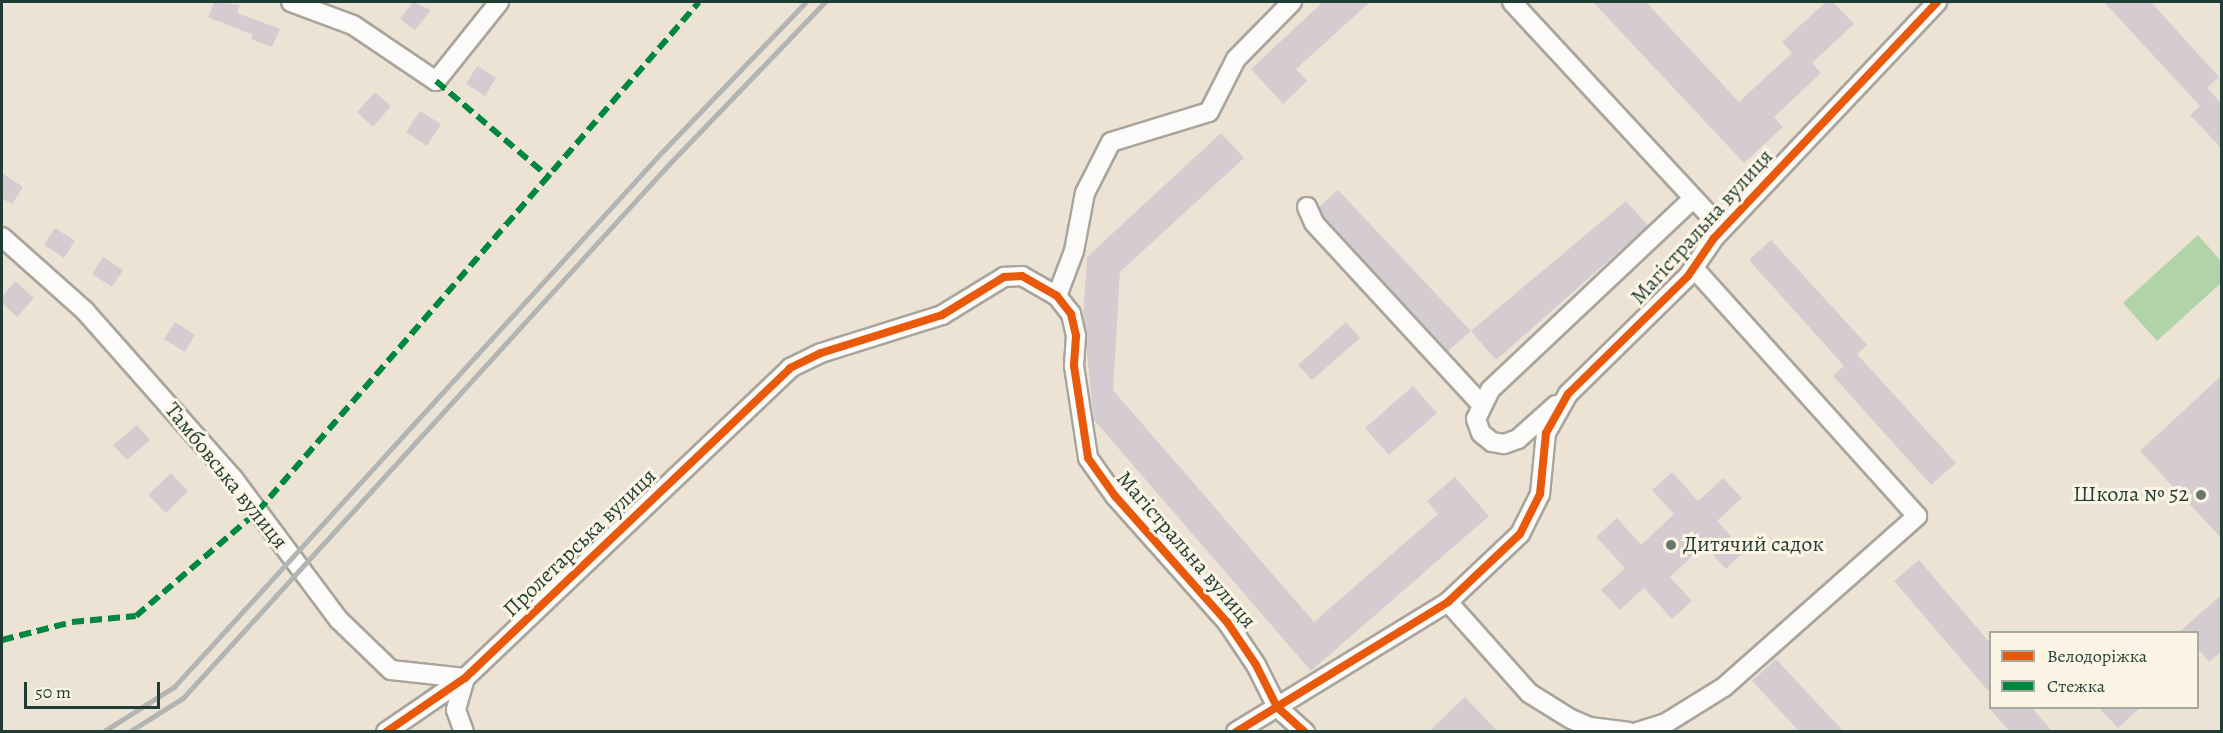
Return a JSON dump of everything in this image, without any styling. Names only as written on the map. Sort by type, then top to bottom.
[{"type":"street","points":[[291,2],[353,25],[436,81],[499,2]]},
{"type":"street","points":[[1057,296],[1074,251],[1085,193],[1111,142],[1209,112],[1236,59],[1292,2]]},
{"type":"street","points":[[1512,2],[1722,229]]},
{"type":"street","name":"Магістральна вулиця","points":[[790,368],[821,352],[942,315],[1004,277],[1022,276],[1057,296],[1071,314],[1076,336],[1074,366],[1088,458],[1115,496],[1227,622],[1256,665],[1277,707],[1448,602],[1521,534],[1533,513],[1540,494],[1546,434],[1568,394],[1694,268],[1722,229],[1937,2]]},
{"type":"street","points":[[1568,394],[1518,439],[1504,444],[1491,442],[1481,433],[1476,419],[1481,404],[1502,380],[1693,199]]},
{"type":"street","points":[[1307,207],[1314,223],[1481,404]]},
{"type":"street","name":"Тамбовська вулиця","points":[[2,237],[93,320],[233,478],[339,620],[391,670],[465,678]]},
{"type":"street","points":[[1637,732],[1666,723],[1724,687],[1917,516],[1694,268]]},
{"type":"street","name":"Пролетарська вулиця","points":[[386,732],[465,678],[790,368]]},
{"type":"street","points":[[1448,602],[1529,693],[1571,719],[1590,727],[1628,732]]},
{"type":"street","points":[[464,732],[456,710],[465,678]]},
{"type":"street","points":[[1236,732],[1277,707],[1305,732]]},
{"type":"green space","points":[[2198,235],[2221,261],[2221,283],[2157,341],[2123,303]]},
{"type":"building","points":[[214,2],[240,5],[237,13],[280,29],[272,47],[251,39],[253,35],[208,17]]},
{"type":"building","points":[[413,2],[431,10],[415,30],[400,19]]},
{"type":"building","points":[[1323,2],[1370,2],[1296,69],[1307,81],[1283,104],[1251,69]]},
{"type":"building","points":[[1593,2],[1646,2],[1739,102],[1792,53],[1782,42],[1826,2],[1833,2],[1854,24],[1812,63],[1821,73],[1774,117],[1783,127],[1744,163]]},
{"type":"building","points":[[2104,2],[2151,2],[2219,77],[2207,88],[2222,104],[2222,149],[2190,115],[2200,106]]},
{"type":"building","points":[[477,66],[496,78],[485,96],[466,84]]},
{"type":"building","points":[[375,92],[391,106],[373,127],[357,112]]},
{"type":"building","points":[[420,111],[441,124],[427,146],[406,132]]},
{"type":"building","points":[[1221,133],[1244,158],[1120,272],[1113,390],[1314,622],[1438,514],[1427,501],[1455,477],[1489,516],[1311,671],[1094,420],[1083,317],[1087,257]]},
{"type":"building","points":[[2,173],[23,187],[12,204],[2,198]]},
{"type":"building","points":[[1338,190],[1471,331],[1448,351],[1324,217],[1319,207]]},
{"type":"building","points":[[1626,201],[1648,226],[1496,360],[1471,331]]},
{"type":"building","points":[[55,228],[75,241],[64,258],[44,245]]},
{"type":"building","points":[[1771,240],[1867,345],[1857,354],[1956,463],[1931,485],[1833,376],[1844,366],[1749,260]]},
{"type":"building","points":[[103,257],[123,270],[112,287],[92,274]]},
{"type":"building","points":[[15,281],[34,298],[17,317],[2,303],[2,297]]},
{"type":"building","points":[[175,322],[195,335],[185,352],[164,339]]},
{"type":"building","points":[[1346,322],[1360,338],[1312,380],[1298,365]]},
{"type":"building","name":"Школа № 52","points":[[2222,375],[2222,539],[2140,451]]},
{"type":"building","points":[[1413,386],[1437,413],[1389,455],[1365,428]]},
{"type":"building","points":[[137,425],[150,440],[127,460],[113,445]]},
{"type":"building","name":"Дитячий садок","points":[[1672,472],[1698,501],[1723,478],[1742,498],[1717,521],[1745,551],[1726,569],[1704,545],[1670,577],[1692,601],[1672,619],[1644,588],[1620,610],[1601,590],[1625,568],[1596,537],[1617,518],[1641,545],[1674,514],[1652,490]]},
{"type":"building","points":[[171,473],[188,491],[166,513],[148,495]]},
{"type":"building","points":[[1919,560],[1989,642],[1989,692],[1894,581]]},
{"type":"building","points":[[2222,594],[2222,651],[2209,662],[2199,650],[2199,631],[2180,631]]},
{"type":"building","points":[[1776,659],[1844,732],[1800,732],[1752,681]]},
{"type":"building","points":[[1465,697],[1498,732],[1428,732]]},
{"type":"building","points":[[1990,709],[2033,709],[2053,732],[2010,732]]},
{"type":"building","points":[[2100,709],[2139,709],[2118,728]]},
{"type":"railway","points":[[103,732],[174,687],[662,152],[806,2]]},
{"type":"railway","points":[[129,732],[183,698],[672,161],[825,2]]},
{"type":"marked path","points":[[2,640],[72,622],[136,616],[258,511],[699,2]]},
{"type":"marked path","points":[[436,81],[550,178]]},
{"type":"cycle path","points":[[1236,732],[1448,602],[1520,534],[1540,494],[1546,433],[1568,394],[1688,276],[1714,238],[1937,2]]},
{"type":"cycle path","points":[[386,732],[465,678],[790,368],[821,353],[942,315],[1004,277],[1022,276],[1057,296],[1071,314],[1076,336],[1074,366],[1088,458],[1115,496],[1227,622],[1256,665],[1277,707],[1305,732]]},
{"type":"place","name":"Школа № 52","points":[[2201,495]]},
{"type":"place","name":"Дитячий садок","points":[[1671,545]]}]
